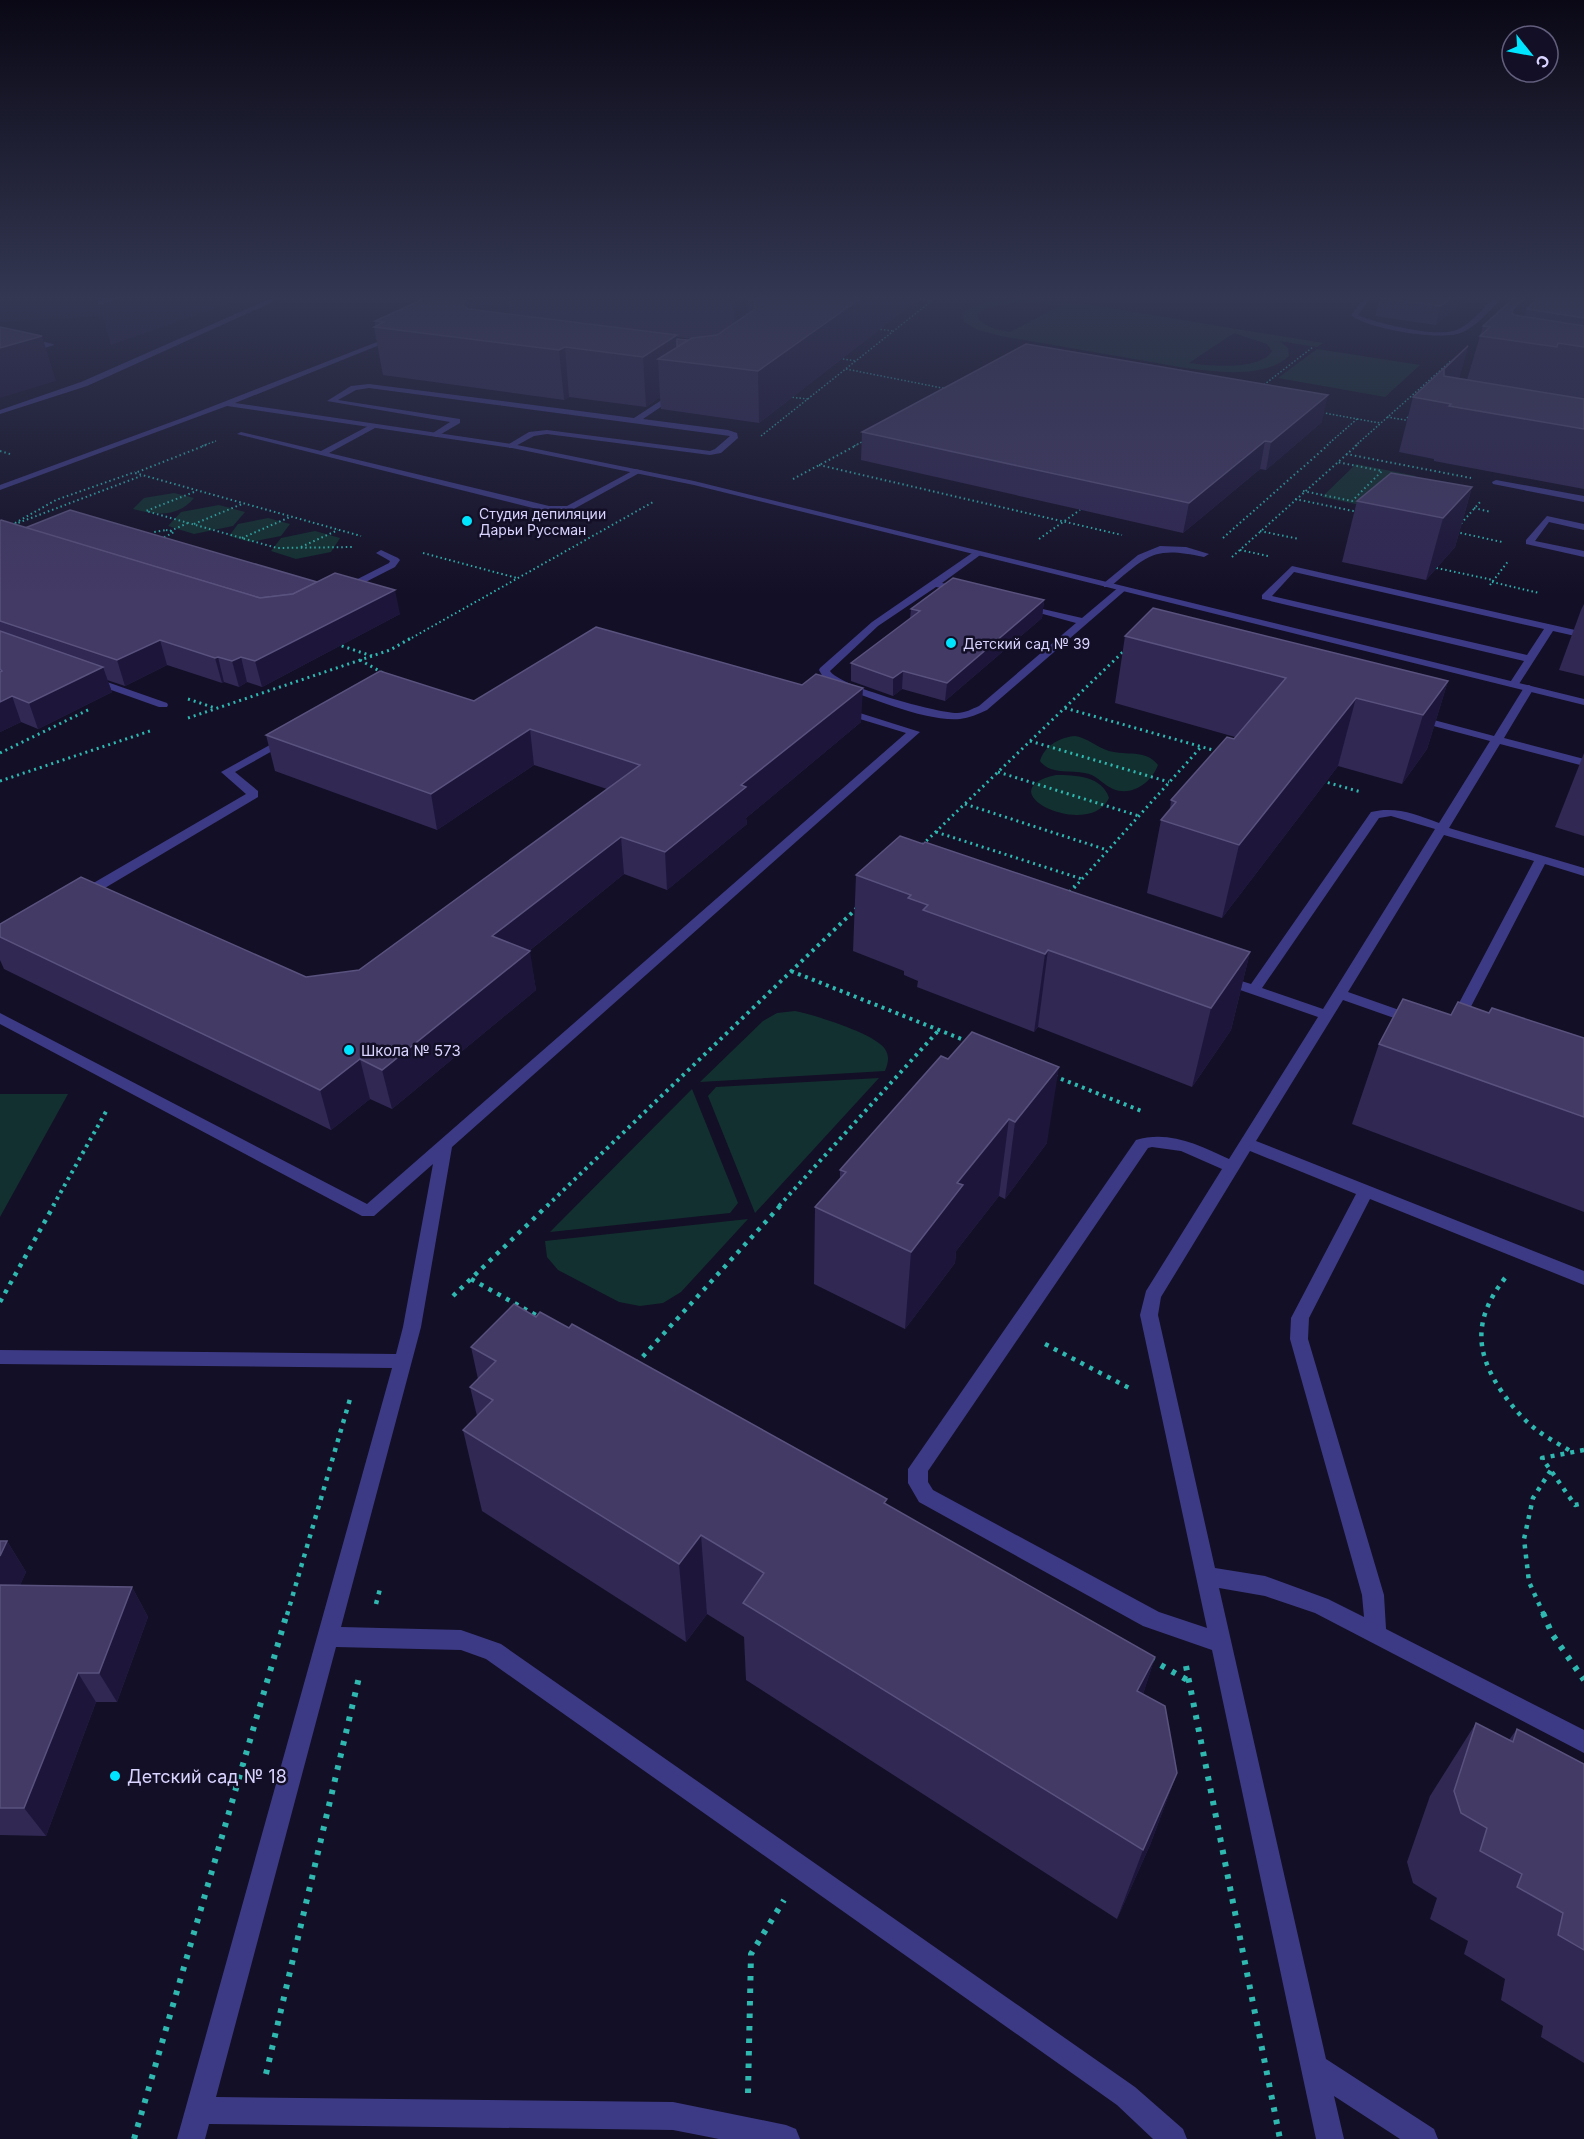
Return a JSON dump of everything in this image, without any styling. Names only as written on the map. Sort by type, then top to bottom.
[{"type":"street","points":[[0,412],[52,395]]},
{"type":"street","points":[[0,488],[250,395]]},
{"type":"street","points":[[342,395],[331,401],[457,421],[436,435]]},
{"type":"street","points":[[438,395],[728,432],[734,435],[734,438],[718,451],[710,453],[547,432],[532,434],[512,447]]},
{"type":"street","points":[[636,420],[674,395]]},
{"type":"street","points":[[227,404],[512,447],[639,471],[758,498],[1584,702]]},
{"type":"street","points":[[322,454],[372,426]]},
{"type":"street","points":[[241,434],[549,509],[569,508],[639,471]]},
{"type":"street","points":[[1496,482],[1584,499]]},
{"type":"street","points":[[1584,527],[1546,519],[1529,542],[1584,554]]},
{"type":"street","points":[[1107,585],[1147,552],[1162,548],[1204,554]]},
{"type":"street","points":[[333,595],[392,565],[395,560],[381,553]]},
{"type":"street","points":[[978,553],[875,624],[824,670],[828,677],[840,684],[936,713],[957,716],[969,714],[983,708],[1123,588]]},
{"type":"street","points":[[1530,659],[1264,597],[1292,569],[1584,635]]},
{"type":"street","points":[[934,584],[969,592]]},
{"type":"street","points":[[1016,604],[1085,622]]},
{"type":"street","points":[[1330,2139],[1149,1315],[1152,1296],[1497,740],[1522,686],[1530,659],[1550,627]]},
{"type":"street","points":[[83,676],[163,705]]},
{"type":"street","points":[[0,1018],[368,1212],[914,732],[834,708]]},
{"type":"street","points":[[1407,716],[1584,762]]},
{"type":"street","points":[[71,902],[254,794],[227,772],[299,731]]},
{"type":"street","points":[[1254,990],[1375,815],[1382,812],[1392,813],[1584,872]]},
{"type":"street","points":[[1339,994],[1445,1031],[1540,859]]},
{"type":"street","points":[[1214,976],[1326,1015]]},
{"type":"street","points":[[1220,1642],[1151,1619],[926,1496],[918,1483],[918,1469],[1142,1144],[1151,1139],[1166,1141],[1232,1167]]},
{"type":"street","points":[[1246,1143],[1584,1278]]},
{"type":"street","points":[[191,2139],[412,1327],[444,1147]]},
{"type":"street","points":[[1366,1191],[1300,1318],[1299,1339],[1373,1595],[1376,1634]]},
{"type":"street","points":[[0,1357],[403,1361]]},
{"type":"street","points":[[1206,1576],[1265,1586],[1321,1606],[1584,1742]]},
{"type":"street","points":[[328,1637],[461,1640],[493,1651],[1126,2096],[1173,2139]]},
{"type":"street","points":[[1314,2067],[1424,2139]]},
{"type":"street","points":[[199,2110],[673,2116],[786,2139]]},
{"type":"path","points":[[759,439],[813,395]]},
{"type":"path","points":[[1231,558],[1412,395]]},
{"type":"path","points":[[782,396],[808,399]]},
{"type":"path","points":[[1312,411],[1380,423]]},
{"type":"path","points":[[1411,425],[1402,423],[1413,413]]},
{"type":"path","points":[[1387,417],[1405,420]]},
{"type":"path","points":[[1204,554],[1357,419]]},
{"type":"path","points":[[12,526],[22,517],[52,503],[241,434]]},
{"type":"path","points":[[758,498],[868,439]]},
{"type":"path","points":[[1345,454],[1496,482],[1454,532],[1518,548]]},
{"type":"path","points":[[1303,491],[1352,501],[1383,471],[1336,462]]},
{"type":"path","points":[[819,465],[1140,539],[1162,548]]},
{"type":"path","points":[[138,470],[135,473],[141,476],[371,538]]},
{"type":"path","points":[[6,528],[141,476]]},
{"type":"path","points":[[196,491],[146,511],[277,548],[351,548],[361,543]]},
{"type":"path","points":[[182,720],[390,650],[661,498]]},
{"type":"path","points":[[1294,499],[1363,513]]},
{"type":"path","points":[[194,524],[243,504]]},
{"type":"path","points":[[1010,561],[1080,510]]},
{"type":"path","points":[[242,538],[290,516]]},
{"type":"path","points":[[154,538],[150,537],[154,532],[169,531],[189,523]]},
{"type":"path","points":[[299,548],[339,530]]},
{"type":"path","points":[[144,542],[154,538],[170,537],[174,532],[169,531]]},
{"type":"path","points":[[1260,531],[1299,539]]},
{"type":"path","points":[[1472,609],[1518,548],[1529,542]]},
{"type":"path","points":[[419,552],[518,578]]},
{"type":"path","points":[[1431,566],[1539,593]]},
{"type":"path","points":[[327,642],[372,656]]},
{"type":"path","points":[[921,847],[1132,643]]},
{"type":"path","points":[[1124,651],[1135,653]]},
{"type":"path","points":[[360,660],[386,675]]},
{"type":"path","points":[[0,753],[125,691]]},
{"type":"path","points":[[1064,708],[1223,753]]},
{"type":"path","points":[[0,781],[159,728]]},
{"type":"path","points":[[1030,741],[1169,782]]},
{"type":"path","points":[[1066,896],[1201,747]]},
{"type":"path","points":[[998,772],[1139,816]]},
{"type":"path","points":[[1311,778],[1369,795]]},
{"type":"path","points":[[965,804],[1107,850]]},
{"type":"path","points":[[936,832],[1082,879]]},
{"type":"path","points":[[447,1302],[865,900]]},
{"type":"path","points":[[791,971],[972,1043]]},
{"type":"path","points":[[631,1369],[939,1030]]},
{"type":"path","points":[[1048,1074],[1147,1113]]},
{"type":"path","points":[[0,1302],[122,1082]]},
{"type":"path","points":[[1525,1255],[1496,1288],[1485,1311],[1480,1339],[1488,1368],[1508,1402],[1532,1426],[1572,1452]]},
{"type":"path","points":[[471,1279],[551,1324]]},
{"type":"path","points":[[1015,1329],[1169,1408]]},
{"type":"path","points":[[134,2139],[350,1399]]},
{"type":"path","points":[[1584,1450],[1542,1458],[1575,1505],[1584,1503]]},
{"type":"path","points":[[1551,1470],[1533,1498],[1524,1539],[1529,1582],[1552,1634],[1584,1680]]},
{"type":"path","points":[[257,2111],[382,1582]]},
{"type":"path","points":[[1179,1630],[1280,2139]]},
{"type":"path","points":[[1148,1658],[1189,1681]]},
{"type":"path","points":[[747,2131],[751,1954],[803,1868]]},
{"type":"green space","points":[[1356,464],[1416,476],[1384,510],[1322,497]]},
{"type":"green space","points":[[174,493],[194,498],[181,509],[173,512],[150,513],[133,509],[144,498]]},
{"type":"green space","points":[[219,505],[245,512],[233,526],[194,534],[168,526],[181,512]]},
{"type":"green space","points":[[268,518],[290,524],[281,536],[250,542],[229,536],[238,524]]},
{"type":"green space","points":[[315,531],[340,538],[331,552],[296,559],[271,551],[281,538]]},
{"type":"green space","points":[[1075,736],[1109,751],[1148,757],[1158,765],[1146,782],[1134,789],[1120,791],[1089,774],[1050,769],[1040,761],[1045,751],[1053,743]]},
{"type":"green space","points":[[1056,775],[1080,776],[1094,781],[1101,785],[1109,798],[1098,810],[1082,815],[1064,814],[1048,809],[1036,801],[1031,791],[1037,782]]},
{"type":"green space","points":[[795,1011],[857,1031],[879,1043],[888,1055],[885,1071],[700,1082],[763,1021],[777,1013]]},
{"type":"green space","points":[[879,1078],[755,1213],[708,1096],[716,1087]]},
{"type":"green space","points":[[692,1089],[738,1203],[730,1213],[550,1232]]},
{"type":"green space","points":[[0,1094],[68,1094],[0,1217]]},
{"type":"green space","points":[[748,1219],[681,1292],[663,1303],[640,1306],[619,1302],[558,1270],[547,1257],[545,1241]]},
{"type":"building","points":[[931,395],[1328,395],[1271,442],[1265,441],[1189,503],[862,432]]},
{"type":"building","points":[[1415,395],[1559,395],[1584,399],[1584,429],[1449,406],[1451,404],[1413,397]]},
{"type":"building","points":[[1391,473],[1472,487],[1443,518],[1357,501]]},
{"type":"building","points":[[70,510],[317,582],[293,594],[260,598],[25,528]]},
{"type":"building","points":[[1,520],[260,598],[293,594],[335,573],[395,590],[255,661],[241,657],[232,661],[215,658],[160,640],[117,660],[0,621]]},
{"type":"building","points":[[953,578],[1044,600],[947,683],[903,671],[893,678],[851,663],[920,611],[911,609]]},
{"type":"building","points":[[1153,608],[1448,681],[1423,715],[1356,698],[1239,845],[1161,820],[1176,802],[1171,800],[1227,737],[1234,739],[1286,678],[1125,636]]},
{"type":"building","points":[[596,627],[802,685],[816,674],[863,688],[741,785],[746,787],[665,852],[621,837],[492,936],[530,951],[382,1070],[360,1059],[320,1090],[0,937],[0,924],[81,877],[306,977],[359,970],[640,765],[530,729],[431,794],[266,735],[380,671],[474,701]]},
{"type":"building","points":[[0,631],[103,667],[29,703],[12,696],[0,702],[0,672],[2,671],[0,669]]},
{"type":"building","points":[[900,836],[923,844],[925,842],[1250,952],[1211,1008],[1048,950],[1045,954],[923,910],[928,905],[908,898],[911,895],[856,875]]},
{"type":"building","points":[[1403,999],[1451,1015],[1458,1002],[1489,1013],[1492,1008],[1584,1038],[1584,1117],[1379,1044]]},
{"type":"building","points":[[972,1032],[1059,1067],[1015,1122],[1009,1119],[957,1183],[963,1185],[911,1252],[815,1207],[846,1172],[840,1170],[941,1056],[948,1059]]},
{"type":"building","points":[[514,1304],[536,1317],[540,1312],[569,1328],[572,1324],[887,1499],[884,1503],[1155,1657],[1137,1691],[1165,1706],[1177,1773],[1143,1850],[743,1603],[764,1573],[701,1535],[679,1564],[463,1430],[493,1400],[470,1387],[496,1361],[471,1347]]},
{"type":"building","points":[[0,1541],[7,1541],[0,1556]]},
{"type":"building","points":[[0,1585],[132,1587],[99,1673],[78,1673],[24,1808],[0,1808]]},
{"type":"building","points":[[1476,1723],[1513,1742],[1517,1729],[1584,1764],[1584,1950],[1558,1935],[1563,1913],[1517,1887],[1522,1874],[1480,1851],[1487,1828],[1461,1813],[1454,1791]]},
{"type":"place","name":"Студия депиляции Дарьи Руссман","points":[[467,521]]},
{"type":"place","name":"Детский сад № 39","points":[[951,643]]},
{"type":"place","name":"Школа № 573","points":[[349,1050]]},
{"type":"place","name":"Детский сад № 18","points":[[115,1776]]}]
